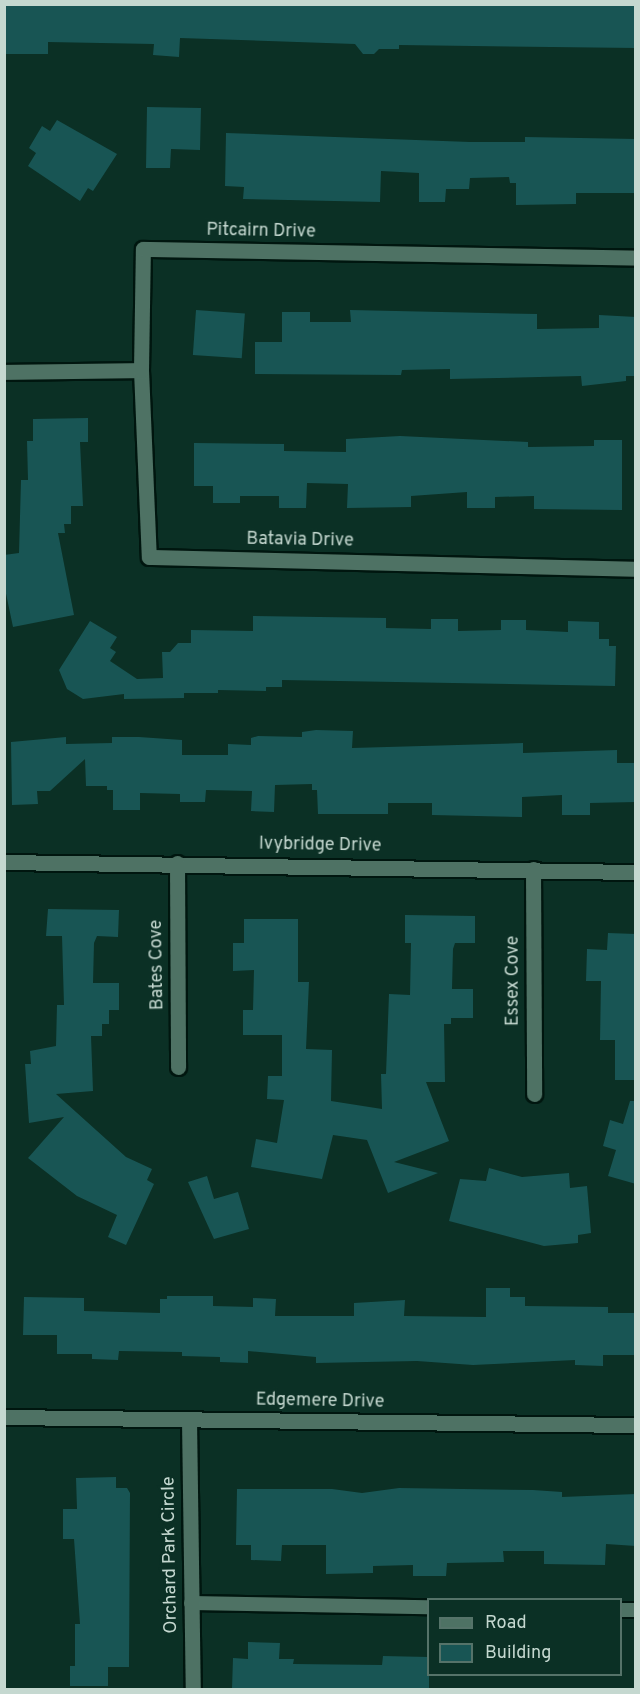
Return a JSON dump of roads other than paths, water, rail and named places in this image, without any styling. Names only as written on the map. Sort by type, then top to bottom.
[{"type":"street","name":"Pitcairn Drive","points":[[141,370],[143,249],[636,258]]},
{"type":"street","points":[[4,372],[141,370]]},
{"type":"street","name":"Batavia Drive","points":[[141,370],[149,557],[636,569]]},
{"type":"street","name":"Ivybridge Drive","points":[[4,862],[636,872]]},
{"type":"street","name":"Bates Cove","points":[[177,863],[178,1067]]},
{"type":"street","name":"Essex Cove","points":[[533,869],[534,1094]]},
{"type":"street","name":"Edgemere Drive","points":[[4,1417],[636,1425]]},
{"type":"street","name":"Orchard Park Circle","points":[[189,1419],[193,1689]]},
{"type":"lane","points":[[191,1603],[427,1607]]}]
